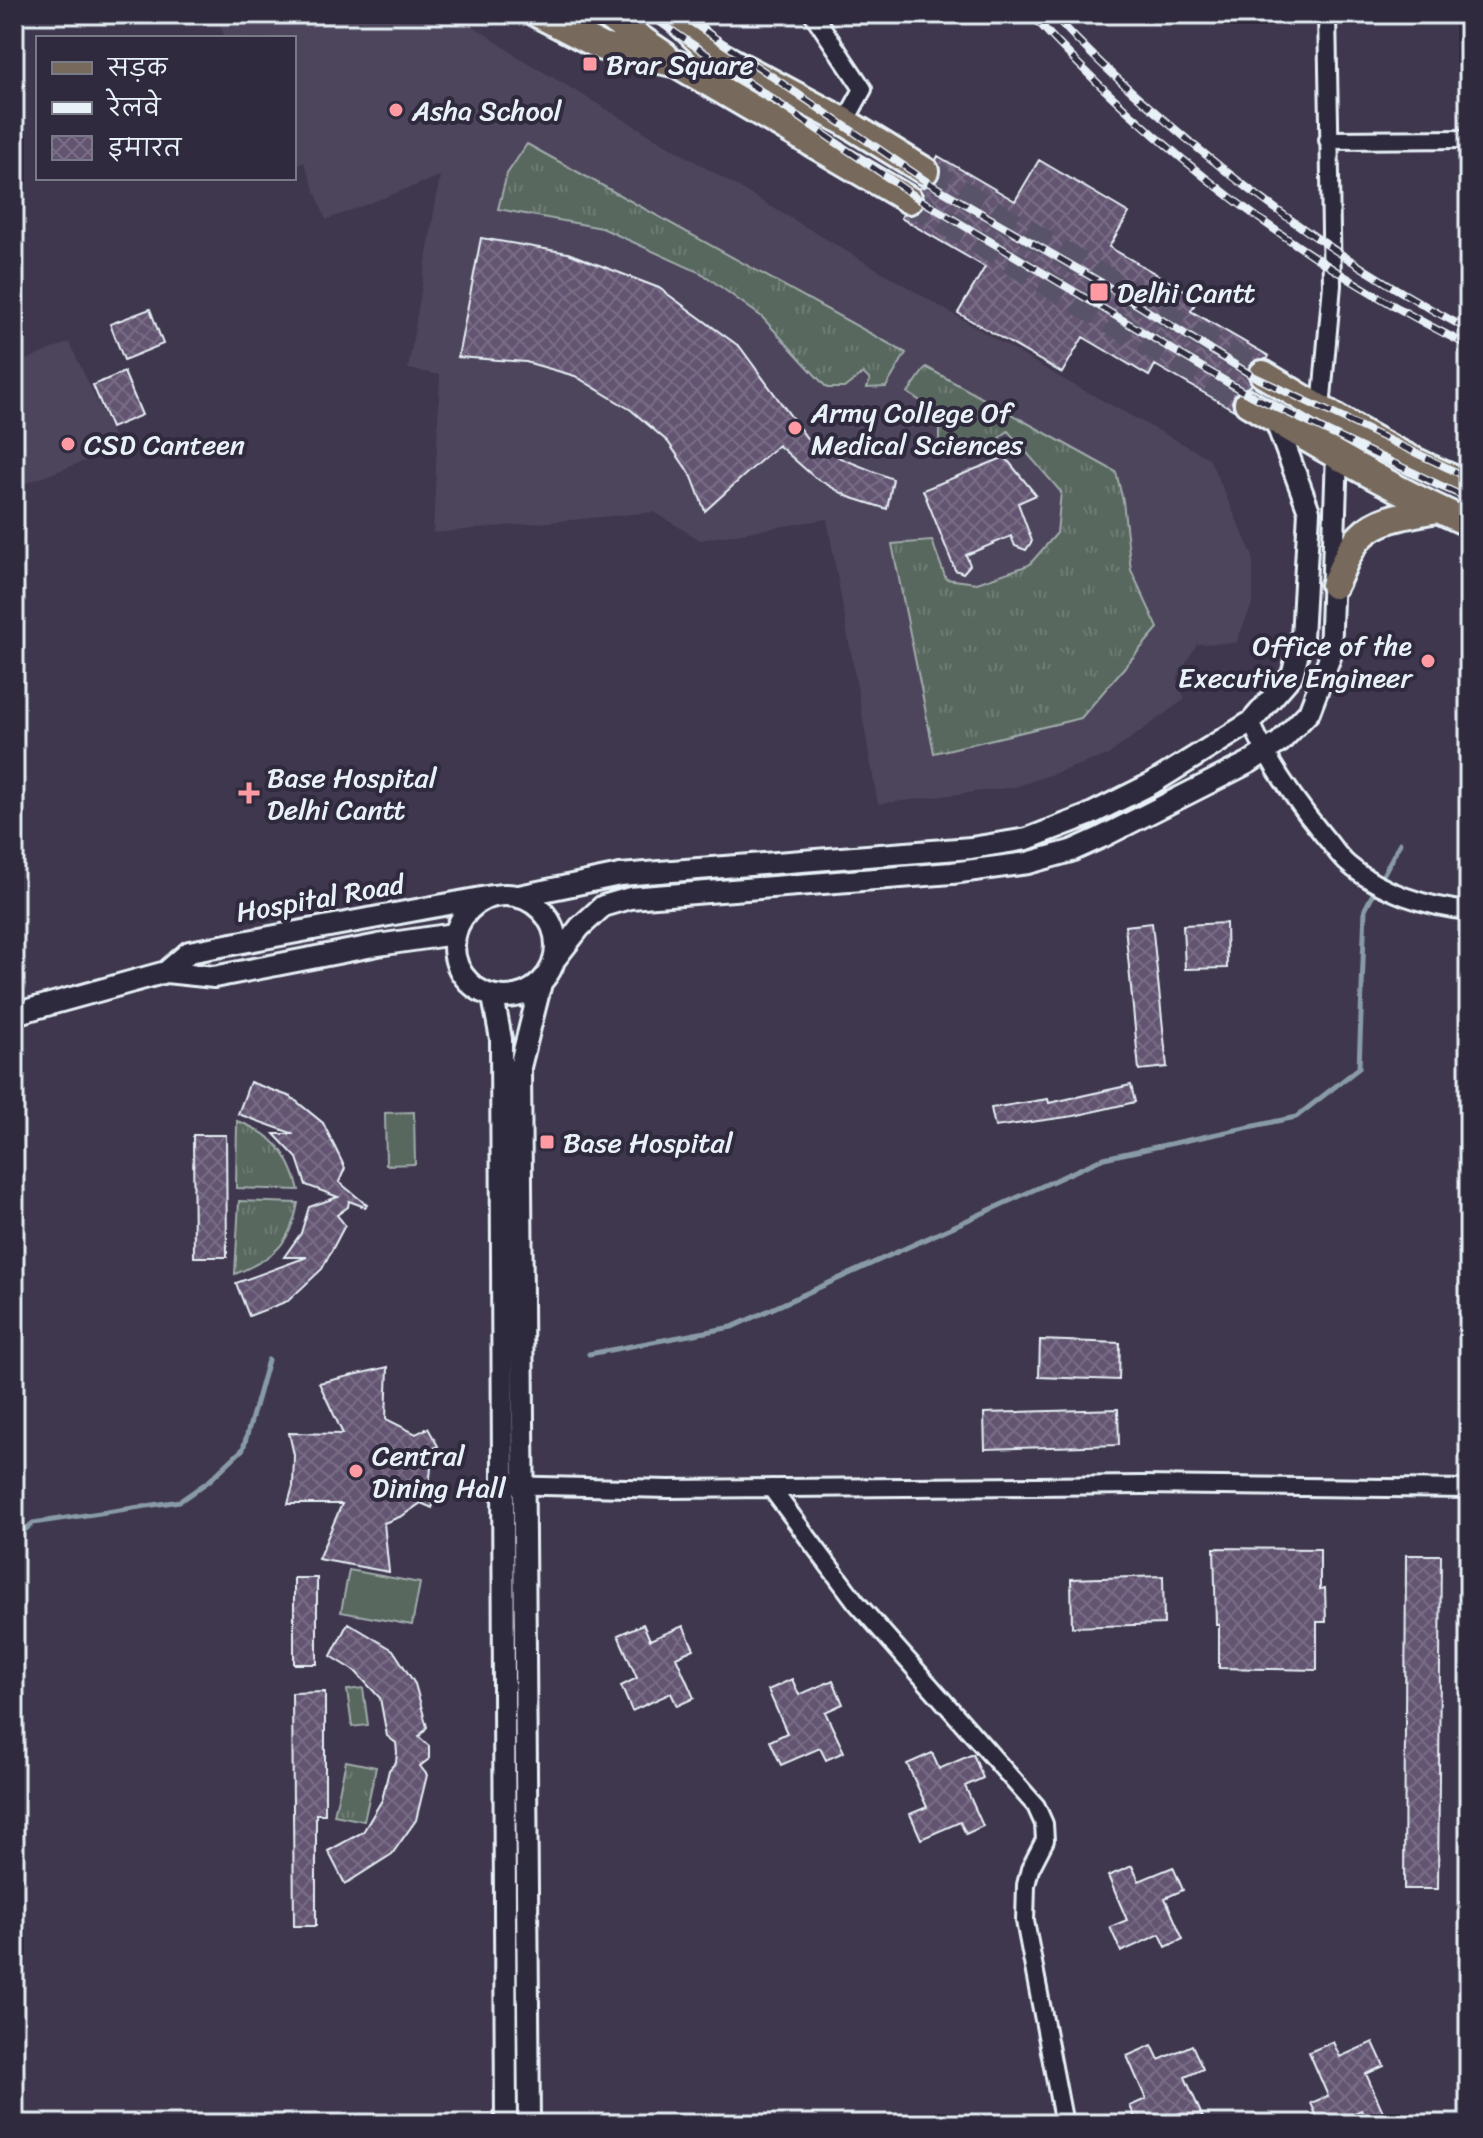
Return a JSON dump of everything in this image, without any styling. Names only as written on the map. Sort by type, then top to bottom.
[{"type":"main road","points":[[538,14],[602,47],[677,64]]},
{"type":"main road","points":[[604,14],[677,64],[909,200]]},
{"type":"main road","points":[[651,14],[708,49],[845,122],[925,171]]},
{"type":"main road","points":[[671,14],[708,49]]},
{"type":"main road","points":[[1263,374],[1321,409],[1446,476],[1469,485]]},
{"type":"main road","points":[[1248,403],[1437,509],[1469,523]]},
{"type":"main road","points":[[1334,585],[1354,544],[1372,527],[1437,509]]},
{"type":"street","points":[[813,14],[863,89],[845,122]]},
{"type":"street","points":[[1321,409],[1332,285],[1327,14]]},
{"type":"street","points":[[1328,140],[1469,139]]},
{"type":"street","points":[[541,983],[519,996],[493,997],[470,985],[455,962],[454,934],[468,909],[492,896],[519,896],[620,875],[971,848],[1027,839],[1089,815],[1151,784],[1251,722],[1292,675],[1302,638],[1309,511],[1275,419]]},
{"type":"street","points":[[529,2124],[520,1067],[541,983],[580,927],[603,906],[630,898],[952,873],[1028,863],[1071,851],[1176,801],[1264,753],[1280,742],[1309,712],[1330,657],[1337,454]]},
{"type":"street","points":[[1251,722],[1264,753],[1300,808],[1348,865],[1386,888],[1449,909],[1469,911]]},
{"type":"street","name":"Hospital Road","points":[[166,972],[189,952],[492,896]]},
{"type":"street","points":[[519,896],[531,902],[550,920],[556,946],[555,959]]},
{"type":"street","name":"Hospital Road","points":[[14,1014],[166,972],[214,977],[378,945],[454,934]]},
{"type":"street","points":[[493,997],[501,1039],[506,2124]]},
{"type":"street","points":[[502,1485],[669,1489],[1142,1485],[1469,1489]]},
{"type":"street","points":[[771,1488],[856,1602],[1036,1806],[1044,1824],[1045,1840],[1030,1869],[1026,1885],[1025,1921],[1064,2124]]},
{"type":"shaded area","name":"Army College Of Medical Sciences","points":[[216,14],[456,14],[520,58],[1063,379],[1209,458],[1253,556],[1253,602],[1236,643],[1197,644],[1177,679],[1185,699],[1108,755],[1015,787],[878,804],[827,519],[700,540],[654,512],[433,533],[440,375],[408,369],[440,176],[326,220],[304,162],[296,165],[296,36],[224,36]]},
{"type":"shaded area","points":[[69,342],[119,448],[14,488],[14,365]]},
{"type":"green space","points":[[527,144],[906,353],[886,387],[867,388],[870,380],[863,373],[844,388],[827,388],[762,317],[703,274],[602,228],[498,209],[507,174]]},
{"type":"green space","points":[[926,367],[1116,472],[1123,501],[1131,570],[1158,628],[1081,718],[934,753],[892,544],[932,541],[946,579],[977,583],[1029,565],[1057,533],[1061,492],[1008,431],[985,449],[962,458],[939,449],[939,413],[908,393]]},
{"type":"green space","points":[[414,1112],[415,1164],[386,1165],[385,1113]]},
{"type":"green space","points":[[237,1121],[261,1132],[278,1146],[290,1165],[299,1190],[236,1188]]},
{"type":"green space","points":[[239,1201],[298,1203],[290,1230],[278,1248],[270,1256],[235,1274]]},
{"type":"green space","points":[[349,1570],[420,1583],[412,1625],[341,1612]]},
{"type":"green space","points":[[363,1688],[368,1725],[352,1727],[347,1690]]},
{"type":"green space","points":[[346,1761],[376,1767],[364,1821],[334,1815]]},
{"type":"building","points":[[938,156],[1015,201],[1039,160],[1129,213],[1109,247],[1198,298],[1191,311],[1269,356],[1250,365],[1247,374],[1252,385],[1235,394],[1232,402],[1234,410],[1155,365],[1149,376],[1083,337],[1062,373],[958,313],[985,267],[901,218],[903,214],[916,214],[922,209],[925,199],[919,188],[932,185],[939,179]]},
{"type":"building","points":[[481,238],[568,253],[659,288],[740,347],[809,441],[814,436],[840,458],[893,479],[887,509],[849,497],[814,477],[778,445],[705,511],[692,477],[668,442],[631,410],[575,376],[526,362],[458,357]]},
{"type":"building","points":[[150,309],[163,344],[124,360],[110,324]]},
{"type":"building","points":[[124,372],[142,415],[111,428],[93,385]]},
{"type":"building","points":[[1005,457],[1036,495],[1018,503],[1032,541],[1026,550],[1015,546],[1011,536],[966,555],[970,565],[963,573],[955,570],[923,490]]},
{"type":"building","points":[[1152,923],[1167,1067],[1139,1070],[1125,926]]},
{"type":"building","points":[[1226,923],[1227,968],[1185,969],[1183,925]]},
{"type":"building","points":[[250,1082],[291,1097],[323,1123],[345,1168],[339,1182],[367,1205],[349,1201],[348,1207],[337,1215],[345,1225],[322,1269],[288,1301],[249,1316],[236,1283],[307,1257],[284,1257],[301,1233],[309,1207],[338,1197],[306,1185],[297,1158],[274,1134],[294,1134],[238,1114]]},
{"type":"building","points":[[1131,1085],[1135,1102],[1074,1116],[995,1127],[991,1108],[1048,1099],[1049,1103]]},
{"type":"building","points":[[193,1135],[226,1135],[227,1257],[194,1257]]},
{"type":"building","points":[[1040,1340],[1120,1343],[1119,1380],[1039,1377]]},
{"type":"building","points":[[388,1367],[386,1419],[416,1434],[428,1428],[438,1446],[428,1451],[431,1468],[429,1487],[439,1491],[432,1508],[421,1503],[402,1516],[384,1523],[389,1572],[318,1559],[342,1504],[288,1504],[293,1486],[294,1455],[289,1433],[343,1434],[319,1383]]},
{"type":"building","points":[[1118,1409],[1119,1445],[985,1449],[984,1413]]},
{"type":"building","points":[[1214,1548],[1320,1549],[1320,1589],[1325,1588],[1326,1622],[1317,1622],[1317,1670],[1219,1668]]},
{"type":"building","points":[[1406,1555],[1441,1555],[1438,1889],[1404,1889]]},
{"type":"building","points":[[1163,1576],[1164,1624],[1072,1627],[1071,1579]]},
{"type":"building","points":[[294,1578],[317,1578],[317,1664],[294,1664]]},
{"type":"building","points":[[348,1623],[393,1650],[415,1684],[427,1727],[419,1737],[429,1746],[429,1759],[420,1766],[427,1775],[416,1820],[392,1854],[345,1884],[328,1851],[363,1832],[382,1800],[397,1752],[396,1743],[387,1736],[380,1698],[355,1671],[331,1656]]},
{"type":"building","points":[[643,1624],[650,1640],[683,1626],[694,1649],[676,1657],[694,1698],[677,1706],[671,1693],[632,1711],[621,1686],[637,1678],[618,1635]]},
{"type":"building","points":[[792,1679],[799,1695],[833,1680],[843,1704],[825,1712],[844,1752],[826,1760],[820,1748],[781,1765],[770,1741],[787,1733],[768,1690]]},
{"type":"building","points":[[325,1692],[325,1814],[316,1814],[316,1926],[294,1926],[292,1693]]},
{"type":"building","points":[[932,1753],[939,1769],[973,1754],[983,1778],[965,1786],[983,1826],[966,1834],[960,1822],[921,1839],[910,1814],[927,1807],[907,1764]]},
{"type":"building","points":[[1132,1866],[1139,1881],[1173,1867],[1183,1890],[1165,1898],[1183,1939],[1166,1947],[1160,1934],[1121,1952],[1110,1927],[1127,1920],[1108,1876]]},
{"type":"building","points":[[1333,2042],[1340,2057],[1373,2042],[1384,2066],[1366,2074],[1384,2114],[1367,2122],[1361,2110],[1330,2124],[1320,2124],[1311,2103],[1328,2096],[1309,2052]]},
{"type":"building","points":[[1152,2045],[1159,2060],[1192,2045],[1203,2069],[1185,2077],[1203,2118],[1185,2124],[1180,2113],[1156,2124],[1138,2124],[1130,2106],[1146,2099],[1127,2056]]},
{"type":"waterway","points":[[589,1354],[732,1327],[1104,1158],[1296,1117],[1359,1068],[1365,909],[1400,843]]},
{"type":"waterway","points":[[14,1539],[33,1523],[180,1501],[209,1481],[243,1449],[268,1360]]},
{"type":"tunnel","points":[[925,171],[1263,374]]},
{"type":"tunnel","points":[[909,200],[1248,403]]},
{"type":"railway","points":[[648,14],[919,199],[1242,391],[1469,499]]},
{"type":"railway","points":[[680,14],[929,183],[1102,283],[1253,376],[1469,478]]},
{"type":"railway","points":[[1031,14],[1128,112],[1235,201],[1349,279],[1469,346]]},
{"type":"railway","points":[[1053,14],[1123,84],[1203,153],[1275,209],[1389,285],[1469,330]]},
{"type":"place","name":"Brar Square","points":[[590,64]]},
{"type":"place","name":"Asha School","points":[[396,110]]},
{"type":"place","name":"Delhi Cantt","points":[[1099,292]]},
{"type":"place","name":"Army College Of Medical Sciences","points":[[795,428]]},
{"type":"place","name":"CSD Canteen","points":[[68,444]]},
{"type":"place","name":"Office of the Executive Engineer","points":[[1428,661]]},
{"type":"place","name":"Base Hospital Delhi Cantt","points":[[249,793]]},
{"type":"place","name":"Base Hospital","points":[[547,1142]]},
{"type":"place","name":"Central Dining Hall","points":[[356,1471]]}]
